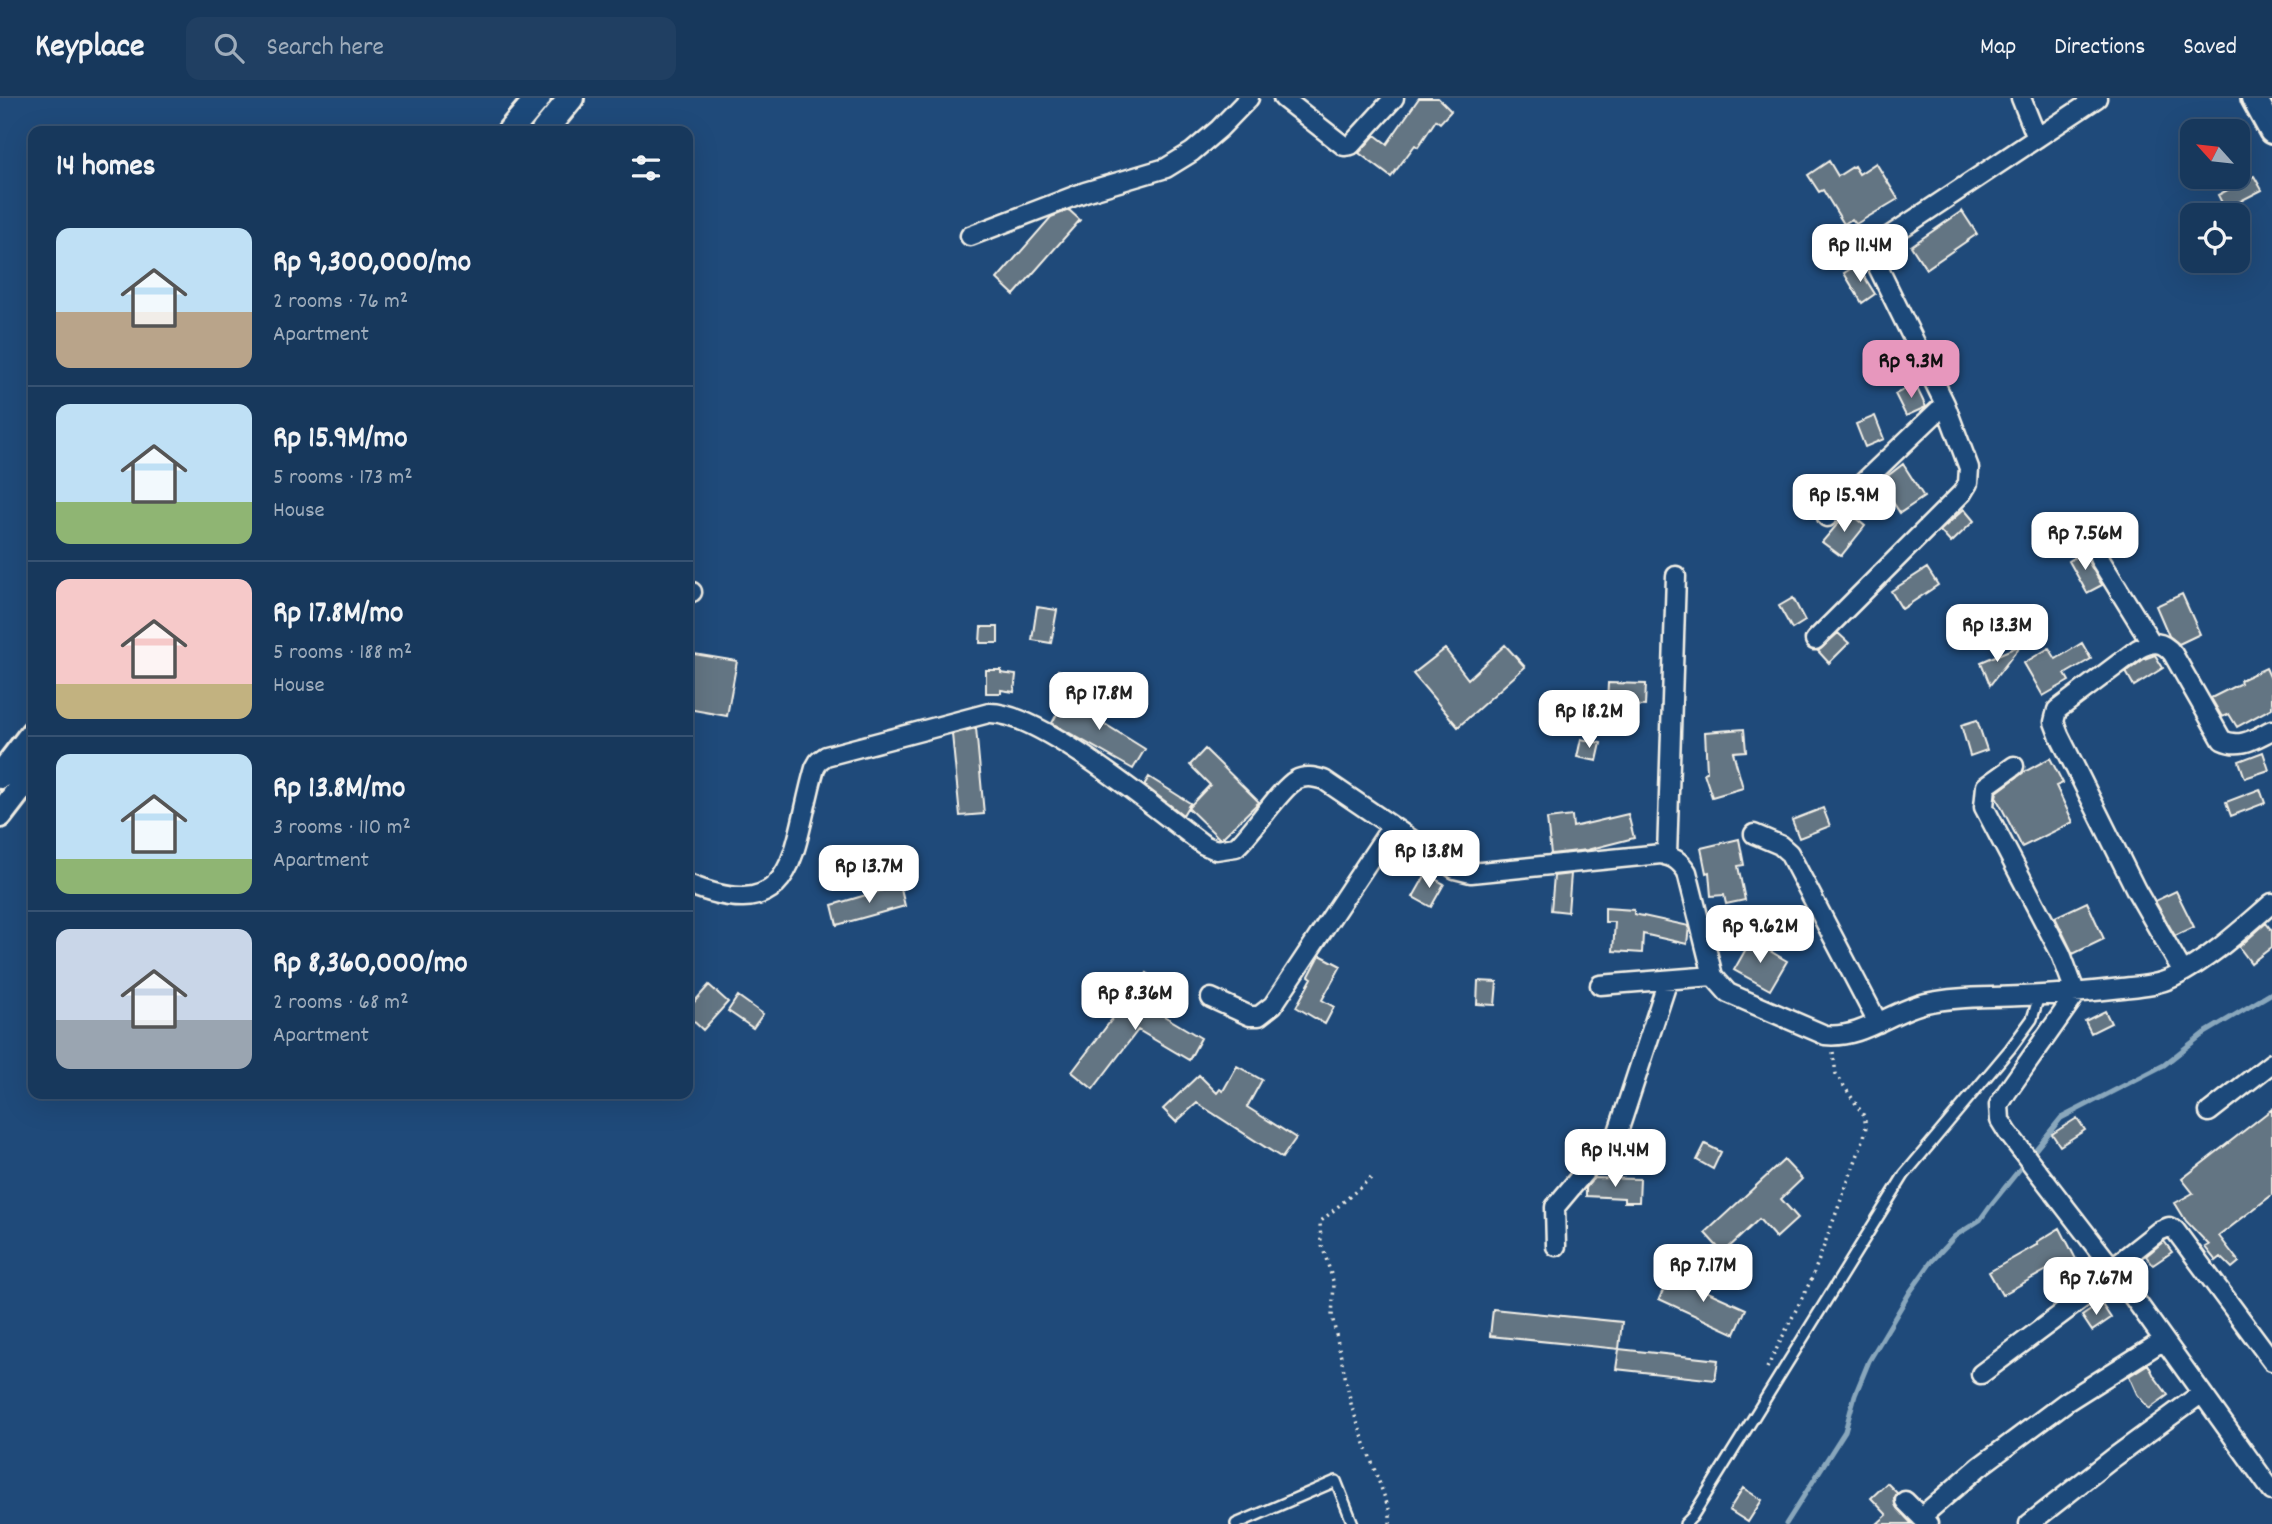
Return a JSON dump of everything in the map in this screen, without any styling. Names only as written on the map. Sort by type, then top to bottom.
[{"type":"main road","points":[[514,126],[538,98]]},
{"type":"main road","points":[[548,126],[571,98]]},
{"type":"main road","points":[[0,815],[28,745]]},
{"type":"street","points":[[970,236],[1085,192],[1166,168],[1192,152],[1249,98]]},
{"type":"street","points":[[1283,98],[1344,146],[1350,145],[1394,98]]},
{"type":"street","points":[[2021,98],[2037,138]]},
{"type":"street","points":[[1815,640],[1962,493],[1968,483],[1969,468],[1945,404],[1875,261],[1874,250],[1880,241],[2097,98]]},
{"type":"street","points":[[1827,517],[1945,404]]},
{"type":"street","points":[[2099,558],[2151,642],[2169,648],[2174,654],[2222,740],[2242,744],[2272,730]]},
{"type":"street","points":[[1667,856],[1676,576]]},
{"type":"street","points":[[2151,642],[2066,701],[2057,710],[2054,722],[2136,890],[2183,972]]},
{"type":"street","points":[[693,886],[710,894],[746,898],[762,893],[780,880],[791,864],[811,780],[819,761],[833,753],[989,713],[1012,716],[1047,732],[1210,849],[1224,851],[1236,847],[1290,784],[1306,777],[1324,780],[1455,869],[1471,873],[1661,854],[1667,856],[1681,862],[1687,872],[1713,976],[1728,993],[1825,1035],[1836,1036],[1878,1023],[1924,1003],[1951,999],[2077,995],[2151,985],[2172,979],[2223,943],[2272,903]]},
{"type":"street","points":[[2014,766],[1986,786],[1984,807],[2061,954],[2077,995]]},
{"type":"street","points":[[1211,998],[1250,1016],[1259,1016],[1273,1005],[1392,826]]},
{"type":"street","points":[[1754,834],[1780,845],[1789,853],[1878,1023]]},
{"type":"street","points":[[1600,985],[1713,976]]},
{"type":"street","points":[[1556,1246],[1555,1207],[1618,1132],[1668,980]]},
{"type":"street","points":[[2077,995],[1999,1105],[2000,1120],[2114,1270],[2272,1491]]},
{"type":"street","points":[[2209,1112],[2272,1063]]},
{"type":"street","points":[[1981,1374],[2114,1270],[2159,1231],[2169,1227],[2175,1230],[2272,1361]]},
{"type":"street","points":[[1905,1501],[1925,1521],[1979,1467],[2066,1402],[2164,1340]]},
{"type":"street","points":[[2029,1524],[2202,1393]]},
{"type":"lane","points":[[1685,1524],[1692,1517],[1904,1175],[2010,1049],[2032,1018],[2039,996]]},
{"type":"lane","points":[[1236,1524],[1336,1481],[1353,1524]]},
{"type":"path","points":[[1763,1377],[1812,1278],[1864,1138],[1864,1116],[1836,1073],[1833,1047],[1836,1036]]},
{"type":"path","points":[[1371,1178],[1320,1222],[1321,1242],[1334,1284],[1332,1316],[1352,1408],[1390,1511],[1391,1524]]},
{"type":"building","points":[[1419,98],[1438,98],[1451,111],[1440,123],[1436,120],[1418,147],[1415,145],[1391,177],[1359,153],[1375,135],[1387,144]]},
{"type":"building","points":[[1829,161],[1838,176],[1854,166],[1859,174],[1876,163],[1898,199],[1856,224],[1852,219],[1844,224],[1823,190],[1819,192],[1808,175]]},
{"type":"building","points":[[2254,176],[2262,190],[2237,203],[2222,203],[2218,195],[2229,189],[2250,189],[2250,178]]},
{"type":"building","points":[[1069,210],[1080,220],[1014,295],[997,279],[1051,217]]},
{"type":"building","points":[[1962,211],[1977,234],[1926,269],[1911,246]]},
{"type":"building","points":[[1857,265],[1875,294],[1862,303],[1844,273]]},
{"type":"building","points":[[1915,384],[1926,407],[1906,416],[1895,394]]},
{"type":"building","points":[[1875,416],[1884,439],[1865,447],[1856,424]]},
{"type":"building","points":[[1903,464],[1924,497],[1900,513],[1880,482]]},
{"type":"building","points":[[1813,482],[1828,501],[1815,511],[1800,492]]},
{"type":"building","points":[[1964,509],[1974,521],[1951,543],[1940,531]]},
{"type":"building","points":[[1848,512],[1865,526],[1841,556],[1822,542]]},
{"type":"building","points":[[2088,549],[2089,563],[2102,585],[2087,593],[2069,561]]},
{"type":"building","points":[[1927,568],[1938,585],[1902,609],[1891,591]]},
{"type":"building","points":[[2182,594],[2200,634],[2179,644],[2169,636],[2156,606]]},
{"type":"building","points":[[1793,598],[1805,621],[1792,629],[1779,606]]},
{"type":"building","points":[[1037,607],[1057,610],[1051,643],[1032,640]]},
{"type":"building","points":[[981,627],[998,627],[998,643],[980,643]]},
{"type":"building","points":[[1838,633],[1849,643],[1829,663],[1818,651]]},
{"type":"building","points":[[2082,643],[2091,659],[2065,674],[2069,681],[2043,696],[2024,663],[2049,648],[2056,659]]},
{"type":"building","points":[[1505,645],[1525,667],[1458,727],[1413,674],[1445,649],[1468,679]]},
{"type":"building","points":[[2021,645],[1990,685],[1981,662]]},
{"type":"building","points":[[693,654],[737,661],[727,716],[693,710]]},
{"type":"building","points":[[2155,655],[2163,668],[2134,686],[2126,672],[2144,659]]},
{"type":"building","points":[[2266,668],[2272,681],[2272,708],[2237,727],[2229,714],[2222,717],[2211,698]]},
{"type":"building","points":[[986,670],[1001,670],[1001,673],[1016,675],[1014,692],[1001,690],[1001,693],[986,693]]},
{"type":"building","points":[[1058,670],[1072,677],[1066,690],[1052,683]]},
{"type":"building","points":[[1608,683],[1646,684],[1645,706],[1607,704]]},
{"type":"building","points":[[1097,696],[1110,704],[1100,721],[1145,749],[1133,769],[1052,723],[1063,703],[1085,716]]},
{"type":"building","points":[[1977,720],[1987,750],[1970,756],[1961,725]]},
{"type":"building","points":[[976,728],[984,814],[960,816],[952,734]]},
{"type":"building","points":[[1744,729],[1746,751],[1733,752],[1743,788],[1712,797],[1704,773],[1707,772],[1705,732]]},
{"type":"building","points":[[1581,739],[1601,743],[1597,761],[1577,757]]},
{"type":"building","points":[[1205,749],[1259,802],[1222,838],[1188,808],[1210,785],[1190,765]]},
{"type":"building","points":[[2263,752],[2269,770],[2245,778],[2239,761]]},
{"type":"building","points":[[2050,758],[2063,783],[2056,786],[2073,822],[2022,847],[1996,797],[1997,792],[2024,772]]},
{"type":"building","points":[[1149,777],[1190,803],[1183,815],[1144,785]]},
{"type":"building","points":[[2260,789],[2265,803],[2231,816],[2226,802]]},
{"type":"building","points":[[1823,808],[1830,826],[1799,838],[1792,820]]},
{"type":"building","points":[[1628,814],[1634,838],[1587,850],[1551,854],[1547,819],[1572,816],[1573,827]]},
{"type":"building","points":[[1739,839],[1744,865],[1738,866],[1745,900],[1726,904],[1724,895],[1711,896],[1709,872],[1706,873],[1701,848]]},
{"type":"building","points":[[1426,874],[1444,884],[1431,907],[1413,897]]},
{"type":"building","points":[[1571,874],[1568,912],[1551,910],[1554,876]]},
{"type":"building","points":[[900,885],[905,906],[837,925],[832,905]]},
{"type":"building","points":[[2176,891],[2194,927],[2175,936],[2155,901]]},
{"type":"building","points":[[2087,902],[2104,939],[2073,954],[2055,917]]},
{"type":"building","points":[[1605,908],[1634,910],[1634,914],[1689,926],[1687,944],[1643,934],[1642,953],[1613,951],[1615,922],[1605,922]]},
{"type":"building","points":[[2266,923],[2272,931],[2272,947],[2251,963],[2239,947]]},
{"type":"building","points":[[1751,940],[1787,961],[1770,990],[1734,970]]},
{"type":"building","points":[[1320,955],[1341,966],[1322,1000],[1334,1007],[1325,1024],[1296,1007],[1312,978],[1309,976]]},
{"type":"building","points":[[1147,973],[1169,990],[1154,1010],[1201,1038],[1189,1060],[1138,1030],[1093,1089],[1072,1072]]},
{"type":"building","points":[[1478,981],[1497,982],[1495,1005],[1477,1004]]},
{"type":"building","points":[[709,985],[728,1002],[703,1030],[693,1021],[693,1003]]},
{"type":"building","points":[[738,996],[763,1014],[753,1028],[728,1011]]},
{"type":"building","points":[[2105,1011],[2111,1023],[2091,1033],[2085,1021]]},
{"type":"building","points":[[1237,1066],[1262,1080],[1247,1107],[1296,1138],[1282,1158],[1197,1103],[1176,1122],[1163,1109],[1199,1075],[1217,1093],[1220,1089],[1223,1091]]},
{"type":"building","points":[[2272,1109],[2272,1195],[2219,1236],[2239,1262],[2232,1268],[2221,1257],[2216,1261],[2205,1247],[2209,1245],[2186,1221],[2175,1203],[2193,1193],[2182,1179]]},
{"type":"building","points":[[2077,1118],[2085,1130],[2060,1146],[2052,1134]]},
{"type":"building","points":[[1705,1144],[1721,1152],[1713,1169],[1697,1160]]},
{"type":"building","points":[[1784,1160],[1802,1179],[1781,1199],[1798,1218],[1776,1238],[1759,1219],[1723,1253],[1705,1233]]},
{"type":"building","points":[[1594,1178],[1640,1179],[1639,1202],[1624,1202],[1624,1198],[1586,1196],[1586,1188]]},
{"type":"building","points":[[2060,1228],[2079,1265],[2059,1275],[2054,1266],[2002,1295],[1989,1272]]},
{"type":"building","points":[[2164,1241],[2172,1252],[2153,1265],[2146,1256]]},
{"type":"building","points":[[1670,1275],[1746,1309],[1735,1334],[1659,1299]]},
{"type":"building","points":[[2101,1303],[2111,1318],[2092,1331],[2082,1316]]},
{"type":"building","points":[[1493,1309],[1622,1322],[1619,1349],[1490,1336]]},
{"type":"building","points":[[1619,1349],[1718,1360],[1715,1380],[1616,1369]]},
{"type":"building","points":[[2148,1364],[2168,1395],[2149,1409],[2137,1394],[2129,1376]]},
{"type":"building","points":[[1887,1483],[1897,1493],[1894,1499],[1897,1508],[1912,1524],[1877,1524],[1887,1515],[1871,1498]]},
{"type":"building","points":[[1743,1488],[1762,1500],[1748,1522],[1729,1510]]},
{"type":"waterway","points":[[1786,1524],[1845,1431],[1855,1395],[1869,1361],[1910,1292],[1932,1261],[1955,1236],[1980,1220],[2061,1118],[2164,1065],[2203,1034],[2272,993]]}]
